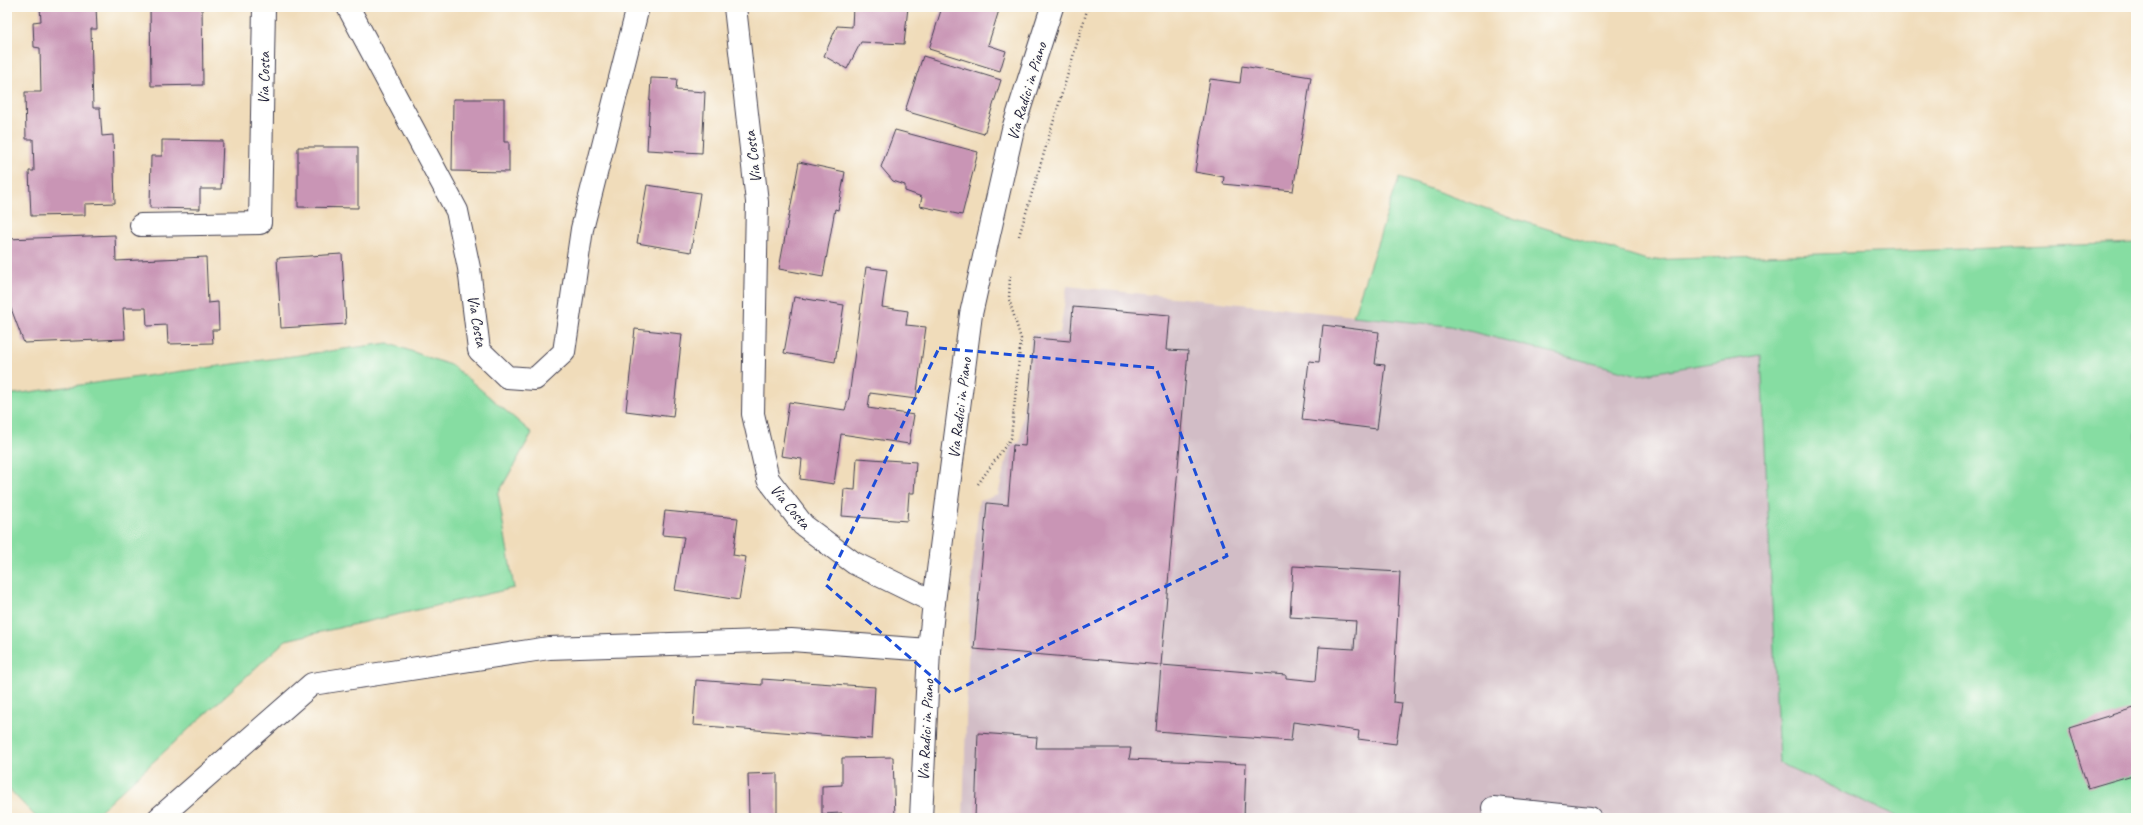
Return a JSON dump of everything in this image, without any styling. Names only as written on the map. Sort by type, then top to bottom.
[{"type":"street","name":"Via Costa","points":[[141,225],[260,223],[264,7]]},
{"type":"street","name":"Via Costa","points":[[348,7],[456,211],[469,268],[479,350],[507,377],[535,379],[564,352],[582,229],[638,7]]},
{"type":"street","name":"Via Costa","points":[[735,7],[757,202],[753,414],[768,479],[803,525],[854,563],[934,602]]},
{"type":"street","name":"Via Radici in Piano","points":[[921,818],[929,650],[971,314],[1013,129],[1052,7]]},
{"type":"street","points":[[159,818],[312,684],[549,648],[791,640],[929,650]]},
{"type":"street","points":[[1493,808],[1590,818]]},
{"type":"path","points":[[1017,242],[1088,7]]},
{"type":"path","points":[[975,491],[997,455],[1011,438],[1021,340],[1009,299],[1010,272]]},
{"type":"highlighted area","points":[[939,348],[1156,368],[1227,556],[951,693],[826,585]]},
{"type":"shaded area","points":[[1067,286],[1450,326],[1638,375],[1761,355],[1779,763],[1901,818],[963,818],[970,594],[979,501],[998,495],[1010,445],[1020,442],[1031,334],[1060,333]]},
{"type":"green space","points":[[1399,178],[1516,219],[1647,260],[2136,243],[2136,818],[1901,818],[1779,763],[1761,355],[1638,375],[1450,326],[1353,316]]},
{"type":"green space","points":[[388,343],[453,366],[532,433],[498,494],[514,588],[286,640],[92,818],[37,818],[7,787],[7,395]]},
{"type":"building","points":[[40,7],[96,7],[97,29],[91,29],[93,108],[100,108],[102,136],[113,135],[115,203],[85,204],[85,215],[31,216],[29,171],[34,171],[33,139],[26,139],[25,92],[41,92],[40,48],[34,47],[33,22],[41,21]]},
{"type":"building","points":[[150,7],[202,7],[203,85],[151,86]]},
{"type":"building","points":[[853,7],[908,7],[904,44],[861,42],[847,69],[824,56],[837,26],[852,27]]},
{"type":"building","points":[[942,7],[1000,7],[988,45],[1006,51],[1000,71],[929,49]]},
{"type":"building","points":[[923,56],[1001,80],[984,134],[905,111]]},
{"type":"building","points":[[1242,66],[1311,77],[1293,191],[1223,184],[1224,177],[1195,172],[1210,79],[1240,83]]},
{"type":"building","points":[[651,78],[677,79],[676,90],[705,92],[702,153],[647,150]]},
{"type":"building","points":[[453,99],[504,99],[504,142],[509,142],[509,172],[452,171]]},
{"type":"building","points":[[895,130],[978,152],[962,215],[920,206],[922,197],[905,191],[905,185],[893,181],[881,167]]},
{"type":"building","points":[[162,140],[223,141],[221,189],[200,189],[200,209],[150,208],[151,156],[162,156]]},
{"type":"building","points":[[298,147],[358,147],[358,208],[298,207]]},
{"type":"building","points":[[799,162],[845,172],[838,210],[835,209],[823,277],[779,269]]},
{"type":"building","points":[[647,185],[700,193],[691,252],[637,243]]},
{"type":"building","points":[[115,235],[116,261],[206,257],[208,303],[218,302],[219,330],[212,330],[213,343],[168,344],[167,325],[147,326],[146,308],[123,308],[125,339],[24,343],[7,298],[7,239]]},
{"type":"building","points":[[342,254],[346,324],[281,328],[277,258]]},
{"type":"building","points":[[866,267],[887,270],[882,307],[908,311],[906,325],[926,327],[916,399],[870,393],[868,408],[914,415],[909,444],[841,434],[834,484],[800,479],[802,459],[781,456],[789,402],[845,410],[849,397]]},
{"type":"building","points":[[794,297],[844,305],[835,362],[784,353]]},
{"type":"building","points":[[1073,307],[1170,315],[1167,350],[1188,351],[1161,665],[974,649],[987,503],[1008,505],[1013,445],[1025,446],[1034,338],[1070,341]]},
{"type":"building","points":[[1323,325],[1379,332],[1375,364],[1385,365],[1377,429],[1302,420],[1309,361],[1319,362]]},
{"type":"building","points":[[635,329],[682,334],[673,417],[626,411]]},
{"type":"building","points":[[857,458],[916,462],[914,493],[909,493],[907,521],[842,516],[844,489],[855,490]]},
{"type":"building","points":[[665,511],[738,518],[733,555],[746,557],[739,600],[675,590],[684,537],[662,535]]},
{"type":"building","points":[[1293,566],[1400,572],[1393,702],[1402,703],[1396,744],[1358,739],[1359,731],[1293,722],[1291,741],[1156,731],[1161,665],[1286,675],[1286,678],[1316,681],[1319,647],[1354,649],[1356,621],[1290,617]]},
{"type":"building","points":[[762,679],[875,687],[872,739],[693,725],[696,680],[762,685]]},
{"type":"building","points":[[2134,708],[2136,715],[2136,774],[2088,788],[2069,728]]},
{"type":"building","points":[[978,733],[1037,737],[1036,748],[1131,748],[1129,759],[1246,764],[1244,818],[975,818]]},
{"type":"building","points":[[893,757],[895,818],[842,818],[842,813],[822,814],[822,786],[842,785],[842,758]]},
{"type":"building","points":[[777,773],[777,818],[749,816],[748,774]]}]
